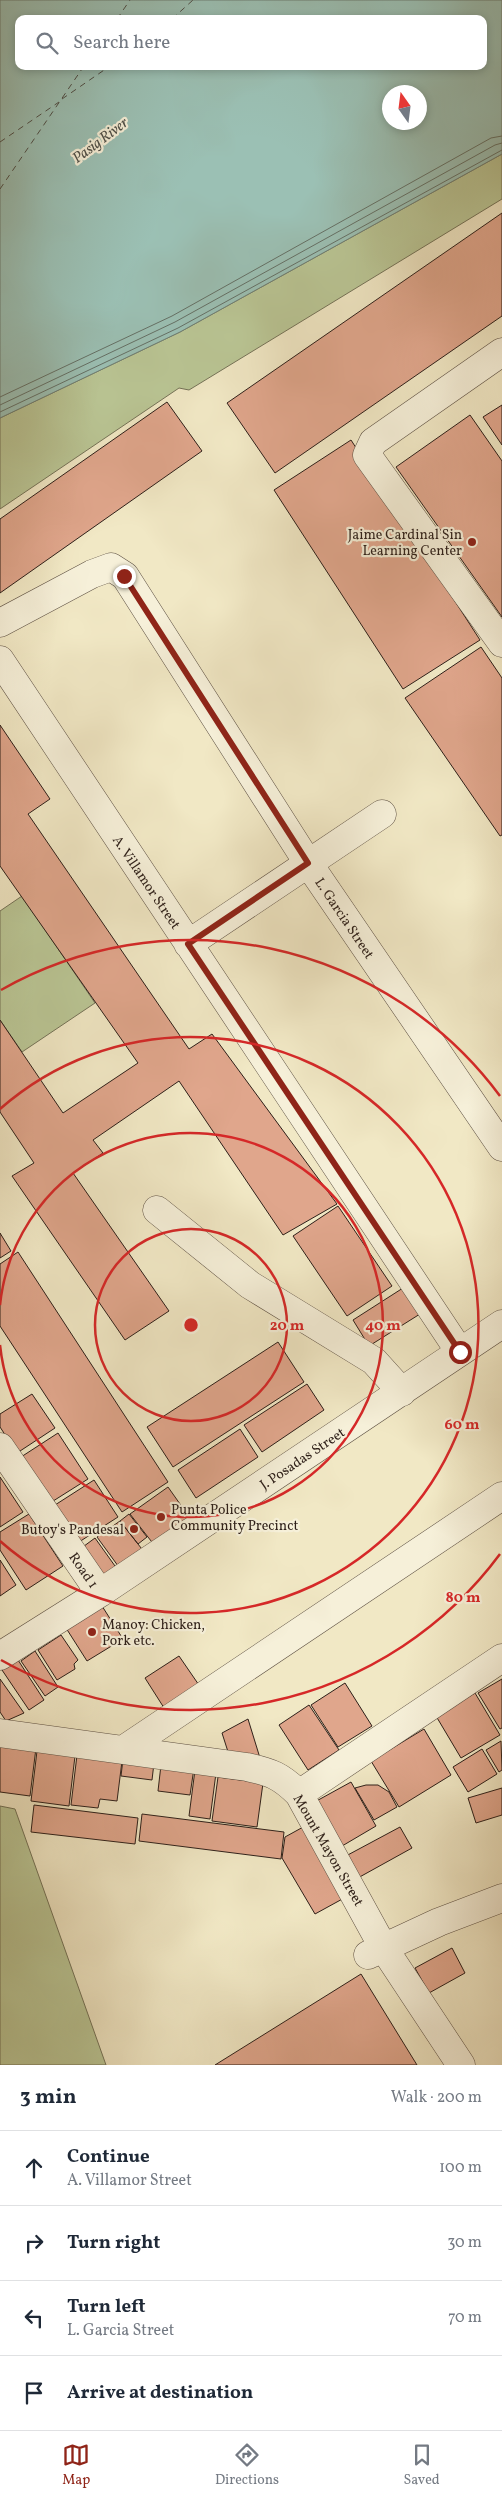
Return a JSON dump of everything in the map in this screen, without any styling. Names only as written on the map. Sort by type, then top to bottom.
[{"type":"street","points":[[502,352],[372,442],[367,455],[502,643]]},
{"type":"street","name":"L. Garcia Street","points":[[0,623],[92,574],[110,567],[124,576],[308,863],[502,1147]]},
{"type":"street","name":"A. Villamor Street","points":[[0,660],[460,1352]]},
{"type":"street","points":[[188,944],[382,814]]},
{"type":"street","points":[[157,1210],[250,1285],[374,1361],[402,1392]]},
{"type":"street","name":"J. Posadas Street","points":[[2,1651],[100,1594],[502,1324]]},
{"type":"street","name":"Road 1","points":[[0,1447],[100,1594]]},
{"type":"street","points":[[123,1750],[502,1496]]},
{"type":"street","points":[[299,1794],[502,1658]]},
{"type":"street","name":"Mount Mayon Street","points":[[0,1733],[269,1772],[285,1780],[299,1794],[376,1951],[461,2065]]},
{"type":"street","points":[[376,1951],[502,1898]]},
{"type":"green space","points":[[502,154],[502,199],[189,390],[179,388],[0,509],[0,418],[180,332]]},
{"type":"green space","points":[[22,896],[95,1003],[22,1052],[0,1020],[0,911]]},
{"type":"green space","points":[[0,1806],[15,1809],[106,2065],[0,2065]]},
{"type":"water","name":"Pasig River","points":[[0,0],[502,0],[502,154],[180,332],[0,418]]},
{"type":"building","points":[[502,213],[502,316],[275,473],[227,403]]},
{"type":"building","points":[[167,402],[202,451],[0,593],[0,519]]},
{"type":"building","points":[[502,405],[502,445],[483,417]]},
{"type":"building","name":"Jaime Cardinal Sin Learning Center","points":[[470,415],[502,461],[502,617],[396,467]]},
{"type":"building","points":[[351,440],[480,640],[403,689],[274,490]]},
{"type":"building","points":[[481,647],[502,678],[502,835],[500,836],[405,698]]},
{"type":"building","points":[[0,725],[50,799],[28,814],[189,1049],[212,1034],[337,1204],[283,1235],[179,1081],[93,1140],[103,1153],[73,1173],[169,1311],[125,1340],[12,1176],[34,1163],[0,1112],[0,1020],[63,1113],[138,1063],[0,866]]},
{"type":"building","points":[[338,1206],[392,1286],[347,1316],[293,1236]]},
{"type":"building","points":[[0,1233],[11,1251],[0,1258]]},
{"type":"building","points":[[18,1252],[168,1482],[122,1512],[0,1326],[0,1264]]},
{"type":"building","points":[[403,1288],[420,1314],[369,1346],[353,1320]]},
{"type":"building","points":[[278,1342],[304,1382],[173,1467],[147,1427]]},
{"type":"building","points":[[307,1384],[324,1410],[262,1452],[244,1425]]},
{"type":"building","points":[[32,1394],[55,1428],[17,1453],[0,1427],[0,1414]]},
{"type":"building","points":[[240,1429],[258,1457],[196,1498],[178,1470]]},
{"type":"building","points":[[58,1433],[88,1479],[50,1503],[21,1457]]},
{"type":"building","points":[[0,1477],[23,1512],[0,1527]]},
{"type":"building","points":[[94,1480],[118,1517],[79,1542],[55,1505]]},
{"type":"building","name":"Punta Police Community Precinct","points":[[168,1487],[192,1521],[155,1546],[130,1514]]},
{"type":"building","points":[[29,1514],[63,1566],[26,1590],[0,1550],[0,1532]]},
{"type":"building","points":[[129,1514],[147,1537],[138,1544],[120,1521]]},
{"type":"building","points":[[120,1521],[145,1553],[121,1570],[97,1537]]},
{"type":"building","points":[[95,1538],[120,1573],[100,1586],[76,1552]]},
{"type":"building","points":[[0,1560],[16,1585],[0,1596]]},
{"type":"building","points":[[102,1606],[123,1639],[87,1661],[66,1628]]},
{"type":"building","points":[[61,1635],[78,1660],[74,1664],[75,1669],[57,1680],[38,1650]]},
{"type":"building","points":[[35,1651],[58,1687],[45,1696],[21,1661]]},
{"type":"building","points":[[179,1656],[201,1688],[166,1711],[145,1678]]},
{"type":"building","points":[[18,1660],[44,1700],[29,1710],[2,1670]]},
{"type":"building","points":[[0,1679],[24,1713],[6,1721],[0,1712]]},
{"type":"building","points":[[502,1679],[502,1728],[500,1729],[478,1693]]},
{"type":"building","points":[[345,1683],[372,1726],[338,1747],[311,1705]]},
{"type":"building","points":[[475,1693],[500,1735],[461,1758],[436,1716]]},
{"type":"building","points":[[309,1705],[339,1750],[308,1770],[279,1725]]},
{"type":"building","points":[[248,1719],[260,1758],[230,1758],[222,1733]]},
{"type":"building","points":[[424,1729],[451,1775],[399,1807],[371,1761]]},
{"type":"building","points":[[501,1741],[502,1770],[499,1772],[486,1750]]},
{"type":"building","points":[[0,1743],[36,1748],[30,1796],[0,1792]]},
{"type":"building","points":[[482,1749],[497,1774],[468,1792],[453,1767]]},
{"type":"building","points":[[37,1751],[75,1756],[69,1806],[31,1801]]},
{"type":"building","points":[[77,1755],[122,1761],[117,1801],[100,1799],[98,1808],[71,1805]]},
{"type":"building","points":[[123,1759],[154,1763],[152,1780],[121,1776]]},
{"type":"building","points":[[161,1765],[194,1768],[190,1795],[158,1791]]},
{"type":"building","points":[[195,1770],[216,1773],[210,1819],[189,1816]]},
{"type":"building","points":[[218,1777],[263,1783],[257,1827],[212,1821]]},
{"type":"building","points":[[351,1782],[376,1826],[337,1849],[311,1804]]},
{"type":"building","points":[[366,1785],[378,1785],[389,1792],[397,1807],[374,1820],[355,1788]]},
{"type":"building","points":[[502,1788],[502,1815],[476,1823],[468,1798]]},
{"type":"building","points":[[34,1805],[138,1818],[135,1844],[31,1832]]},
{"type":"building","points":[[142,1814],[284,1832],[281,1859],[139,1841]]},
{"type":"building","points":[[305,1826],[346,1897],[315,1914],[282,1858],[285,1837]]},
{"type":"building","points":[[400,1827],[412,1848],[356,1879],[344,1857]]},
{"type":"building","points":[[452,1948],[465,1973],[429,1993],[415,1968]]},
{"type":"building","points":[[361,1974],[417,2065],[215,2065]]},
{"type":"ferry route","points":[[120,15],[130,0]]},
{"type":"ferry route","points":[[176,15],[193,0]]},
{"type":"ferry route","points":[[0,189],[81,70]]},
{"type":"ferry route","points":[[62,99],[104,70]]},
{"type":"ferry route","points":[[0,142],[59,102]]},
{"type":"place","name":"Jaime Cardinal Sin Learning Center","points":[[472,542]]},
{"type":"place","name":"Punta Police Community Precinct","points":[[161,1517]]},
{"type":"place","name":"Butoy's Pandesal","points":[[134,1529]]},
{"type":"place","name":"Manoy: Chicken, Pork etc.","points":[[92,1632]]},
{"type":"route","points":[[124,576],[308,863],[188,944],[460,1352]]}]
